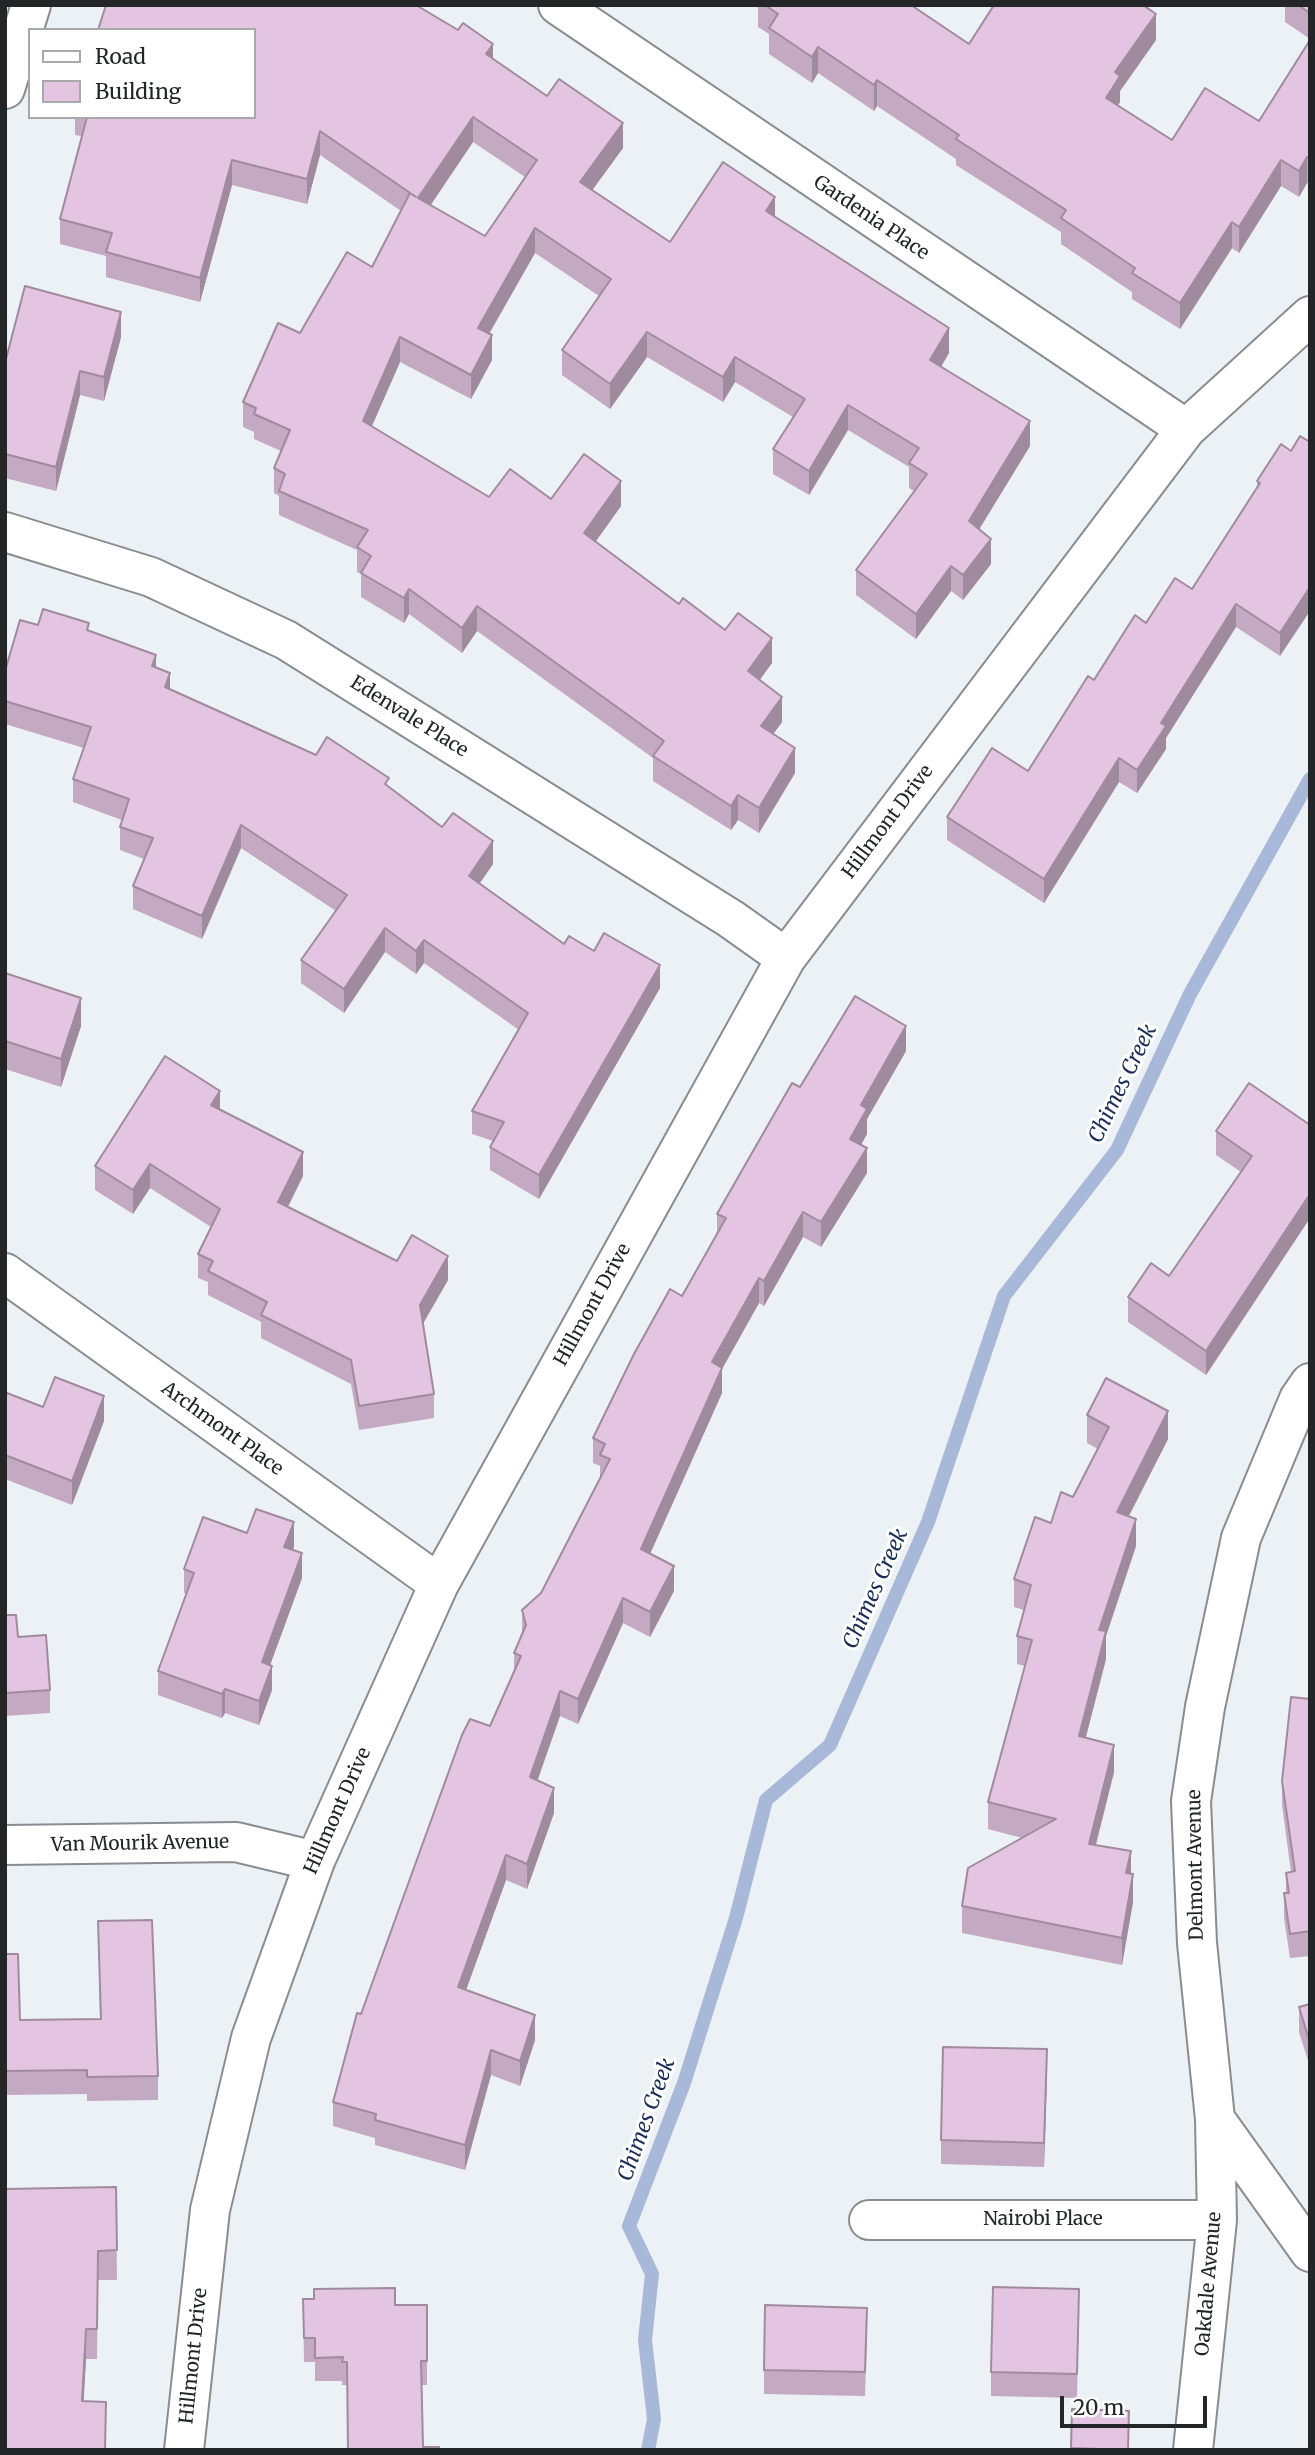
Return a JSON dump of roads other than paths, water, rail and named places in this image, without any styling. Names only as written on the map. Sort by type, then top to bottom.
[{"type":"street","points":[[5,89],[31,5]]},
{"type":"street","name":"Gardenia Place","points":[[558,5],[1186,429]]},
{"type":"street","name":"Hillmont Drive","points":[[184,2450],[210,2210],[251,2038],[315,1861],[439,1584],[786,957],[1186,429],[1310,316]]},
{"type":"street","name":"Edenvale Place","points":[[5,533],[151,577],[286,640],[731,919],[786,957]]},
{"type":"street","name":"Archmont Place","points":[[5,1273],[439,1584]]},
{"type":"street","name":"Delmont Avenue","points":[[1310,1383],[1299,1399],[1241,1538],[1205,1707],[1191,1801],[1197,1943],[1215,2119],[1310,2252]]},
{"type":"street","name":"Van Mourik Avenue","points":[[5,1846],[236,1842],[315,1861]]},
{"type":"street","name":"Oakdale Avenue","points":[[1193,2450],[1217,2220],[1215,2119]]},
{"type":"street","name":"Nairobi Place","points":[[869,2221],[1217,2220]]},
{"type":"waterway","name":"Chimes Creek","points":[[648,2450],[654,2419],[645,2340],[652,2274],[629,2226],[684,2083],[736,1918],[766,1800],[830,1745],[928,1522],[1004,1296],[1117,1150],[1190,994],[1310,779]]}]
